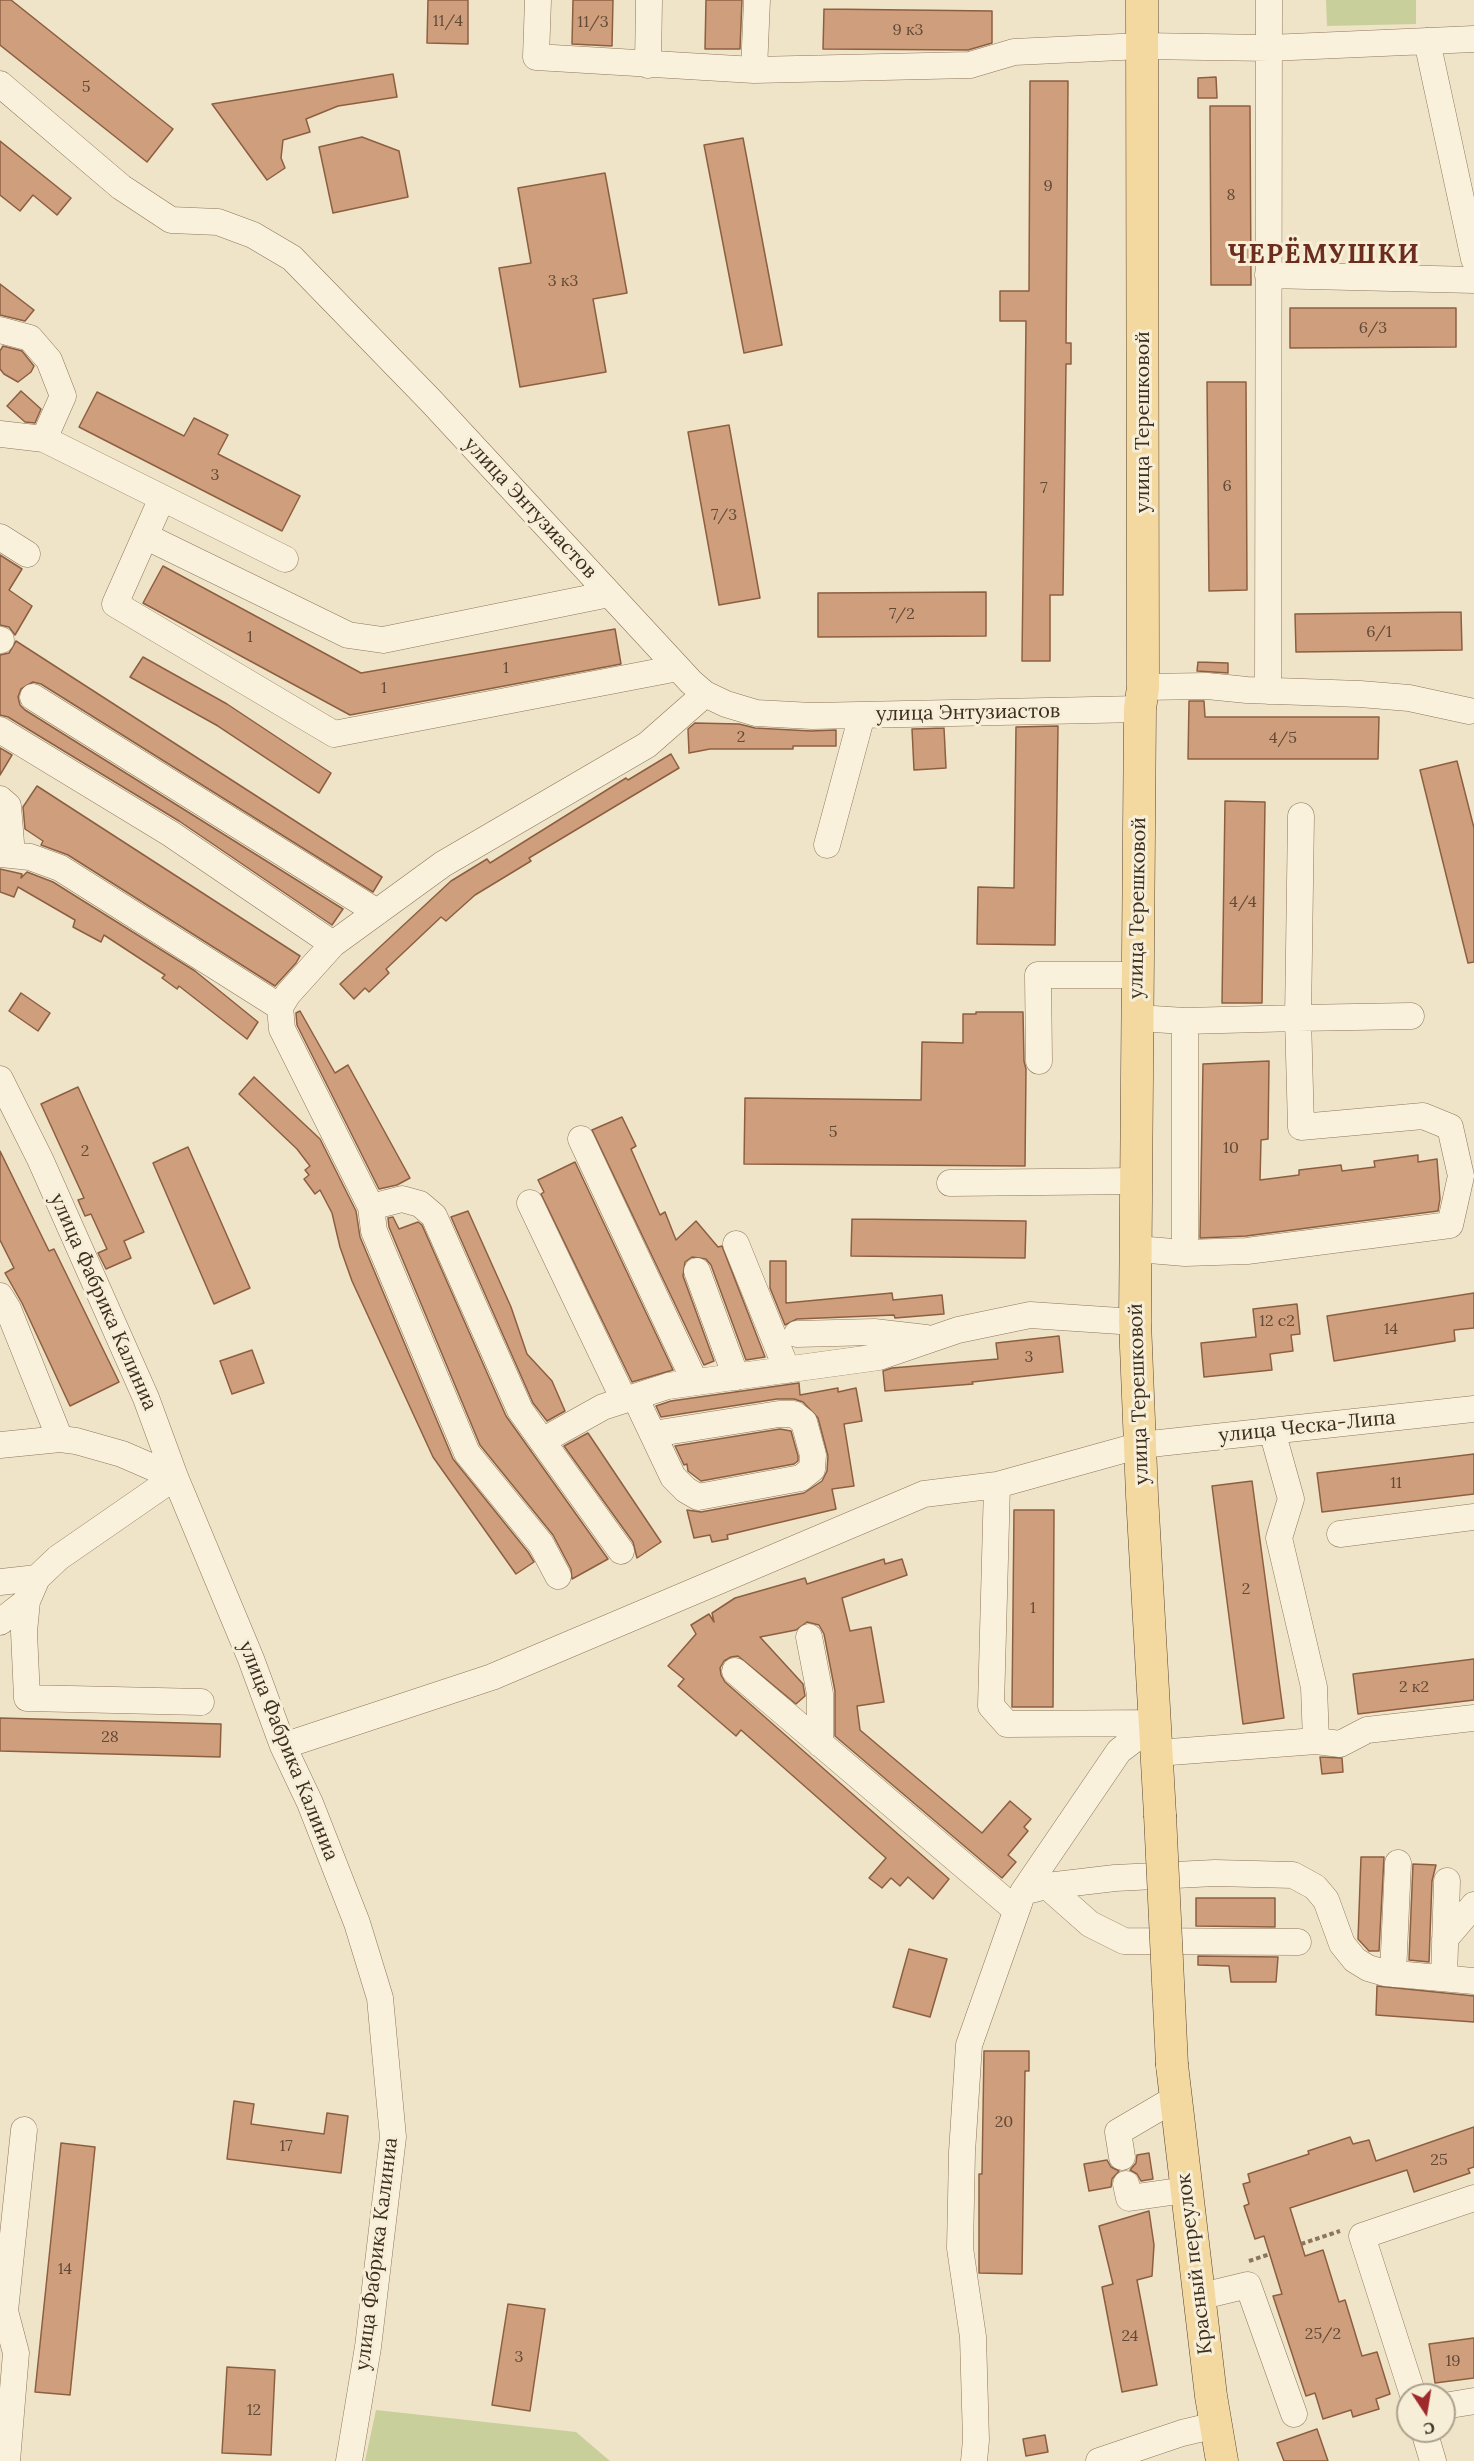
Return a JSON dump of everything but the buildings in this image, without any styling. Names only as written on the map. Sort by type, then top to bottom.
[{"type":"main road","name":"улица Терешковой","points":[[1142,0],[1142,698],[1137,1018],[1136,1322],[1172,2065]]},
{"type":"main road","name":"Красный переулок","points":[[1172,2065],[1198,2297],[1222,2461]]},
{"type":"street","points":[[538,0],[536,57],[754,70],[970,65],[1014,52],[1142,46],[1269,48],[1474,39]]},
{"type":"street","points":[[648,65],[649,0]]},
{"type":"street","points":[[754,70],[757,0]]},
{"type":"street","points":[[1268,691],[1269,0]]},
{"type":"street","points":[[1427,41],[1474,259]]},
{"type":"street","name":"улица Энтузиастов","points":[[0,84],[121,187],[171,220],[218,222],[253,235],[292,258],[431,401],[678,668],[705,694],[726,704],[756,713],[812,716],[862,715],[1142,698],[1207,686],[1409,698],[1472,717]]},
{"type":"street","points":[[1268,274],[1474,280]]},
{"type":"street","points":[[0,330],[30,338],[49,360],[63,396],[44,439]]},
{"type":"street","points":[[0,434],[44,439],[285,559]]},
{"type":"street","points":[[162,498],[115,604],[334,734],[678,668]]},
{"type":"street","points":[[145,536],[348,635],[382,640],[609,594]]},
{"type":"street","points":[[0,537],[27,554]]},
{"type":"street","points":[[558,1576],[540,1544],[467,1453],[374,1231],[370,1207],[282,1029],[280,1007],[288,994],[333,944],[443,864],[648,745],[705,694]]},
{"type":"street","points":[[33,697],[378,912]]},
{"type":"street","points":[[827,845],[862,715]]},
{"type":"street","points":[[0,730],[171,834],[333,944]]},
{"type":"street","points":[[0,799],[8,806],[6,855],[30,857],[60,868],[280,1007]]},
{"type":"street","points":[[1137,1249],[1185,1253],[1247,1251],[1450,1225],[1461,1176],[1450,1127],[1423,1116],[1301,1127],[1298,1018],[1301,816]]},
{"type":"street","points":[[1039,1061],[1038,975],[1138,975]]},
{"type":"street","points":[[1137,1018],[1185,1022],[1411,1016]]},
{"type":"street","points":[[1185,1022],[1185,1253]]},
{"type":"street","name":"улица Фабрика Калиниа","points":[[0,1079],[40,1159],[146,1398],[175,1477],[251,1659],[283,1746],[310,1803],[357,1923],[380,1998],[393,2137],[369,2336],[349,2461]]},
{"type":"street","points":[[581,1138],[694,1382]]},
{"type":"street","points":[[950,1183],[1137,1181]]},
{"type":"street","points":[[370,1207],[402,1199],[420,1204],[434,1216],[520,1410],[621,1551]]},
{"type":"street","points":[[530,1203],[630,1399],[653,1434],[673,1477],[686,1491],[698,1497],[801,1478],[812,1469],[813,1455],[804,1422],[794,1414],[779,1414],[653,1434]]},
{"type":"street","points":[[736,1244],[787,1370]]},
{"type":"street","points":[[697,1271],[736,1377]]},
{"type":"street","points":[[0,1296],[8,1309],[60,1439]]},
{"type":"street","points":[[542,1441],[603,1407],[668,1386],[879,1357],[958,1330],[1030,1314],[1136,1322]]},
{"type":"street","points":[[797,1334],[874,1332],[933,1338]]},
{"type":"street","name":"улица Ческа-Липа","points":[[283,1746],[492,1677],[924,1494],[997,1485],[1141,1445],[1474,1409]]},
{"type":"street","points":[[1272,1431],[1291,1499],[1279,1538],[1314,1687],[1316,1741]]},
{"type":"street","points":[[0,1445],[60,1439],[76,1441],[122,1454],[175,1477]]},
{"type":"street","points":[[175,1477],[58,1558],[37,1578],[27,1601],[24,1632],[27,1698],[201,1702]]},
{"type":"street","points":[[997,1485],[991,1706],[1007,1724],[1156,1738],[1316,1741],[1340,1744],[1367,1730],[1474,1718]]},
{"type":"street","points":[[1340,1534],[1474,1517]]},
{"type":"street","points":[[0,1582],[37,1578]]},
{"type":"street","points":[[0,1622],[27,1601]]},
{"type":"street","points":[[809,1637],[820,1694],[820,1744]]},
{"type":"street","points":[[735,1671],[820,1744],[1029,1896],[1124,1941],[1298,1942]]},
{"type":"street","points":[[974,2461],[976,2440],[973,2337],[960,2248],[962,2152],[969,2045],[1029,1896],[1119,1751],[1156,1738]]},
{"type":"street","points":[[1393,1974],[1398,1863]]},
{"type":"street","points":[[1029,1896],[1115,1878],[1204,1874],[1293,1875],[1316,1887],[1326,1900],[1342,1944],[1355,1960],[1368,1968],[1393,1974],[1474,1981]]},
{"type":"street","points":[[1444,1978],[1447,1881]]},
{"type":"street","points":[[1445,1939],[1474,1905]]},
{"type":"street","points":[[1122,2157],[1118,2132],[1176,2098]]},
{"type":"street","points":[[7,2461],[8,2348],[5,2311],[24,2130]]},
{"type":"street","points":[[1126,2184],[1129,2198],[1186,2190]]},
{"type":"street","points":[[1409,2383],[1362,2236],[1474,2198]]},
{"type":"street","points":[[1198,2297],[1248,2285],[1294,2414]]},
{"type":"street","points":[[1456,2404],[1474,2401]]},
{"type":"street","points":[[1099,2461],[1182,2433],[1216,2425]]},
{"type":"street","points":[[1428,2443],[1433,2461]]},
{"type":"path","points":[[1301,2244],[1340,2231]]},
{"type":"green space","points":[[1326,0],[1416,0],[1416,24],[1327,26]]},
{"type":"green space","points":[[376,2410],[576,2432],[610,2461],[365,2461]]},
{"type":"district","name":"ЧЕРЁМУШКИ","points":[[1324,256]]}]
